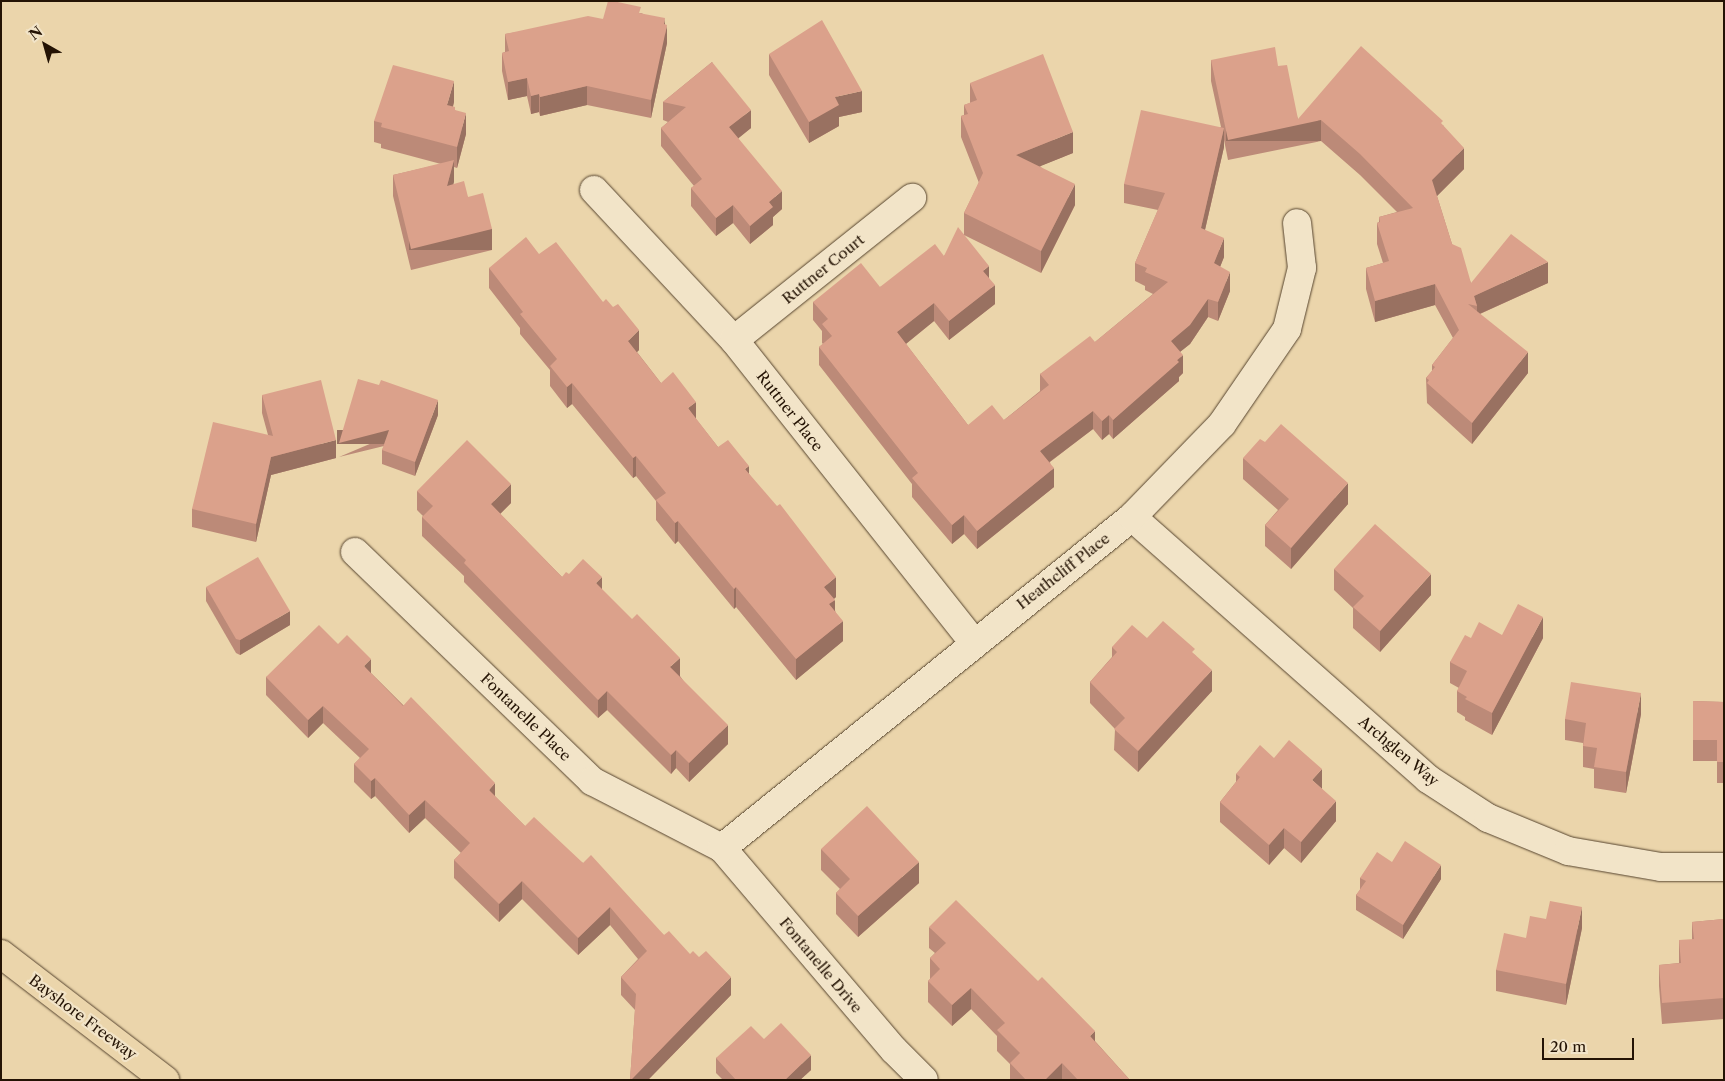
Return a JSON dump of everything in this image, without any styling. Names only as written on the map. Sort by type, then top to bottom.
[{"type":"highway","name":"Bayshore Freeway","points":[[1,954],[165,1080]]},
{"type":"street","name":"Ruttner Place","points":[[594,190],[734,340],[973,642]]},
{"type":"street","name":"Ruttner Court","points":[[734,340],[912,198]]},
{"type":"street","name":"Heathcliff Place","points":[[722,848],[973,642],[1132,516],[1222,424],[1284,335],[1302,268],[1297,223]]},
{"type":"street","name":"Archglen Way","points":[[1132,516],[1428,779],[1488,818],[1568,851],[1660,867],[1724,867]]},
{"type":"street","name":"Fontanelle Place","points":[[355,552],[592,781],[722,848]]},
{"type":"street","name":"Fontanelle Drive","points":[[722,848],[894,1050],[924,1080]]},
{"type":"building","points":[[608,1],[641,7],[639,13],[665,18],[664,24],[667,25],[651,100],[587,86],[540,97],[539,94],[531,96],[527,78],[508,82],[502,53],[509,51],[505,34],[588,16],[603,19]]},
{"type":"building","points":[[822,20],[862,91],[835,97],[839,105],[809,122],[769,54]]},
{"type":"building","points":[[1361,46],[1443,121],[1441,123],[1464,148],[1432,180],[1452,244],[1461,248],[1471,283],[1511,234],[1548,262],[1474,296],[1477,306],[1468,304],[1528,352],[1472,423],[1427,383],[1429,380],[1426,378],[1435,367],[1432,365],[1459,330],[1435,284],[1375,301],[1366,268],[1389,261],[1377,223],[1380,222],[1379,217],[1413,208],[1360,154],[1321,120],[1228,140],[1211,60],[1275,47],[1278,66],[1287,65],[1298,119]]},
{"type":"building","points":[[1043,54],[1073,132],[1016,155],[1075,184],[1041,251],[964,213],[983,173],[961,116],[968,114],[964,105],[977,100],[970,83]]},
{"type":"building","points":[[712,62],[751,110],[729,127],[782,191],[769,202],[773,207],[750,226],[733,205],[716,218],[691,188],[702,179],[661,128],[686,107],[663,102]]},
{"type":"building","points":[[393,65],[454,81],[447,105],[455,107],[455,110],[466,113],[457,147],[381,127],[382,123],[374,121]]},
{"type":"building","points":[[1141,110],[1224,128],[1201,228],[1224,238],[1214,263],[1230,272],[1218,302],[1208,299],[1190,325],[1171,341],[1183,355],[1177,360],[1179,362],[1113,420],[1109,415],[1102,421],[1093,411],[1040,451],[1054,468],[977,531],[964,515],[952,525],[912,478],[918,473],[819,347],[832,336],[822,324],[828,319],[813,302],[861,263],[880,287],[935,244],[944,256],[958,227],[989,266],[983,271],[995,285],[949,321],[934,303],[897,332],[968,425],[992,405],[1004,420],[1049,385],[1040,374],[1090,336],[1095,342],[1168,282],[1145,272],[1147,268],[1135,263],[1165,193],[1124,184]]},
{"type":"building","points":[[454,160],[447,186],[464,181],[468,197],[483,193],[492,229],[411,249],[393,175]]},
{"type":"building","points":[[526,237],[539,254],[556,242],[603,302],[606,299],[613,307],[618,304],[639,330],[628,341],[661,383],[673,372],[696,402],[688,408],[718,447],[728,440],[749,466],[745,469],[777,506],[780,504],[836,577],[824,587],[835,600],[829,604],[843,621],[796,659],[736,587],[734,589],[678,521],[675,523],[656,500],[666,493],[636,456],[633,458],[572,383],[567,387],[550,366],[557,359],[520,314],[523,312],[489,268]]},
{"type":"building","points":[[358,379],[379,385],[381,380],[438,400],[415,462],[382,450],[389,430],[339,443]]},
{"type":"building","points":[[321,380],[336,440],[271,457],[256,524],[192,509],[213,422],[273,436],[262,395]]},
{"type":"building","points":[[1281,424],[1348,483],[1291,548],[1265,525],[1289,499],[1243,458],[1260,439],[1265,442]]},
{"type":"building","points":[[467,440],[511,484],[491,504],[562,577],[566,572],[569,574],[583,559],[602,577],[596,583],[632,619],[637,614],[680,658],[670,667],[728,725],[689,763],[676,750],[671,755],[607,691],[598,700],[464,563],[466,560],[422,517],[433,506],[417,491]]},
{"type":"building","points":[[1375,524],[1431,574],[1380,631],[1353,607],[1364,596],[1334,569]]},
{"type":"building","points":[[258,557],[290,611],[240,640],[236,639],[206,587]]},
{"type":"building","points":[[1518,604],[1543,617],[1492,713],[1465,699],[1467,697],[1457,691],[1467,671],[1450,662],[1465,635],[1471,638],[1479,622],[1502,635]]},
{"type":"building","points":[[1163,621],[1195,649],[1192,652],[1212,670],[1138,751],[1114,729],[1125,718],[1090,682],[1117,652],[1112,647],[1132,625],[1147,638]]},
{"type":"building","points":[[319,625],[338,644],[347,635],[371,659],[364,666],[403,706],[411,697],[495,783],[489,790],[525,826],[534,817],[583,863],[591,855],[664,935],[669,931],[690,954],[693,951],[699,957],[706,951],[731,977],[631,1080],[636,994],[621,977],[647,951],[610,907],[578,938],[522,881],[499,904],[454,860],[470,843],[425,800],[409,815],[375,778],[371,781],[354,764],[369,749],[323,706],[308,720],[266,677]]},
{"type":"building","points":[[1571,682],[1641,693],[1626,772],[1594,767],[1597,748],[1583,746],[1586,723],[1565,719]]},
{"type":"building","points":[[1693,701],[1724,702],[1724,762],[1717,762],[1717,740],[1693,740]]},
{"type":"building","points":[[1289,740],[1322,769],[1312,780],[1336,801],[1301,842],[1284,828],[1269,845],[1220,802],[1240,777],[1236,774],[1260,745],[1274,758]]},
{"type":"building","points":[[867,806],[919,862],[858,916],[836,893],[850,879],[821,849]]},
{"type":"building","points":[[1405,841],[1441,865],[1403,925],[1356,895],[1366,881],[1360,878],[1377,852],[1392,862]]},
{"type":"building","points":[[956,900],[1038,981],[1042,977],[1095,1031],[1090,1036],[1130,1080],[1078,1080],[1062,1063],[1045,1080],[1026,1080],[1010,1063],[1020,1053],[997,1030],[1005,1023],[971,988],[952,1005],[928,981],[940,969],[930,958],[946,943],[929,927]]},
{"type":"building","points":[[1550,901],[1582,907],[1566,984],[1496,970],[1504,933],[1526,938],[1530,916],[1546,919]]},
{"type":"building","points":[[1724,919],[1724,998],[1662,1003],[1659,965],[1681,963],[1679,940],[1694,939],[1692,922]]},
{"type":"building","points":[[781,1023],[811,1055],[785,1080],[736,1080],[716,1058],[751,1026],[764,1039]]}]
